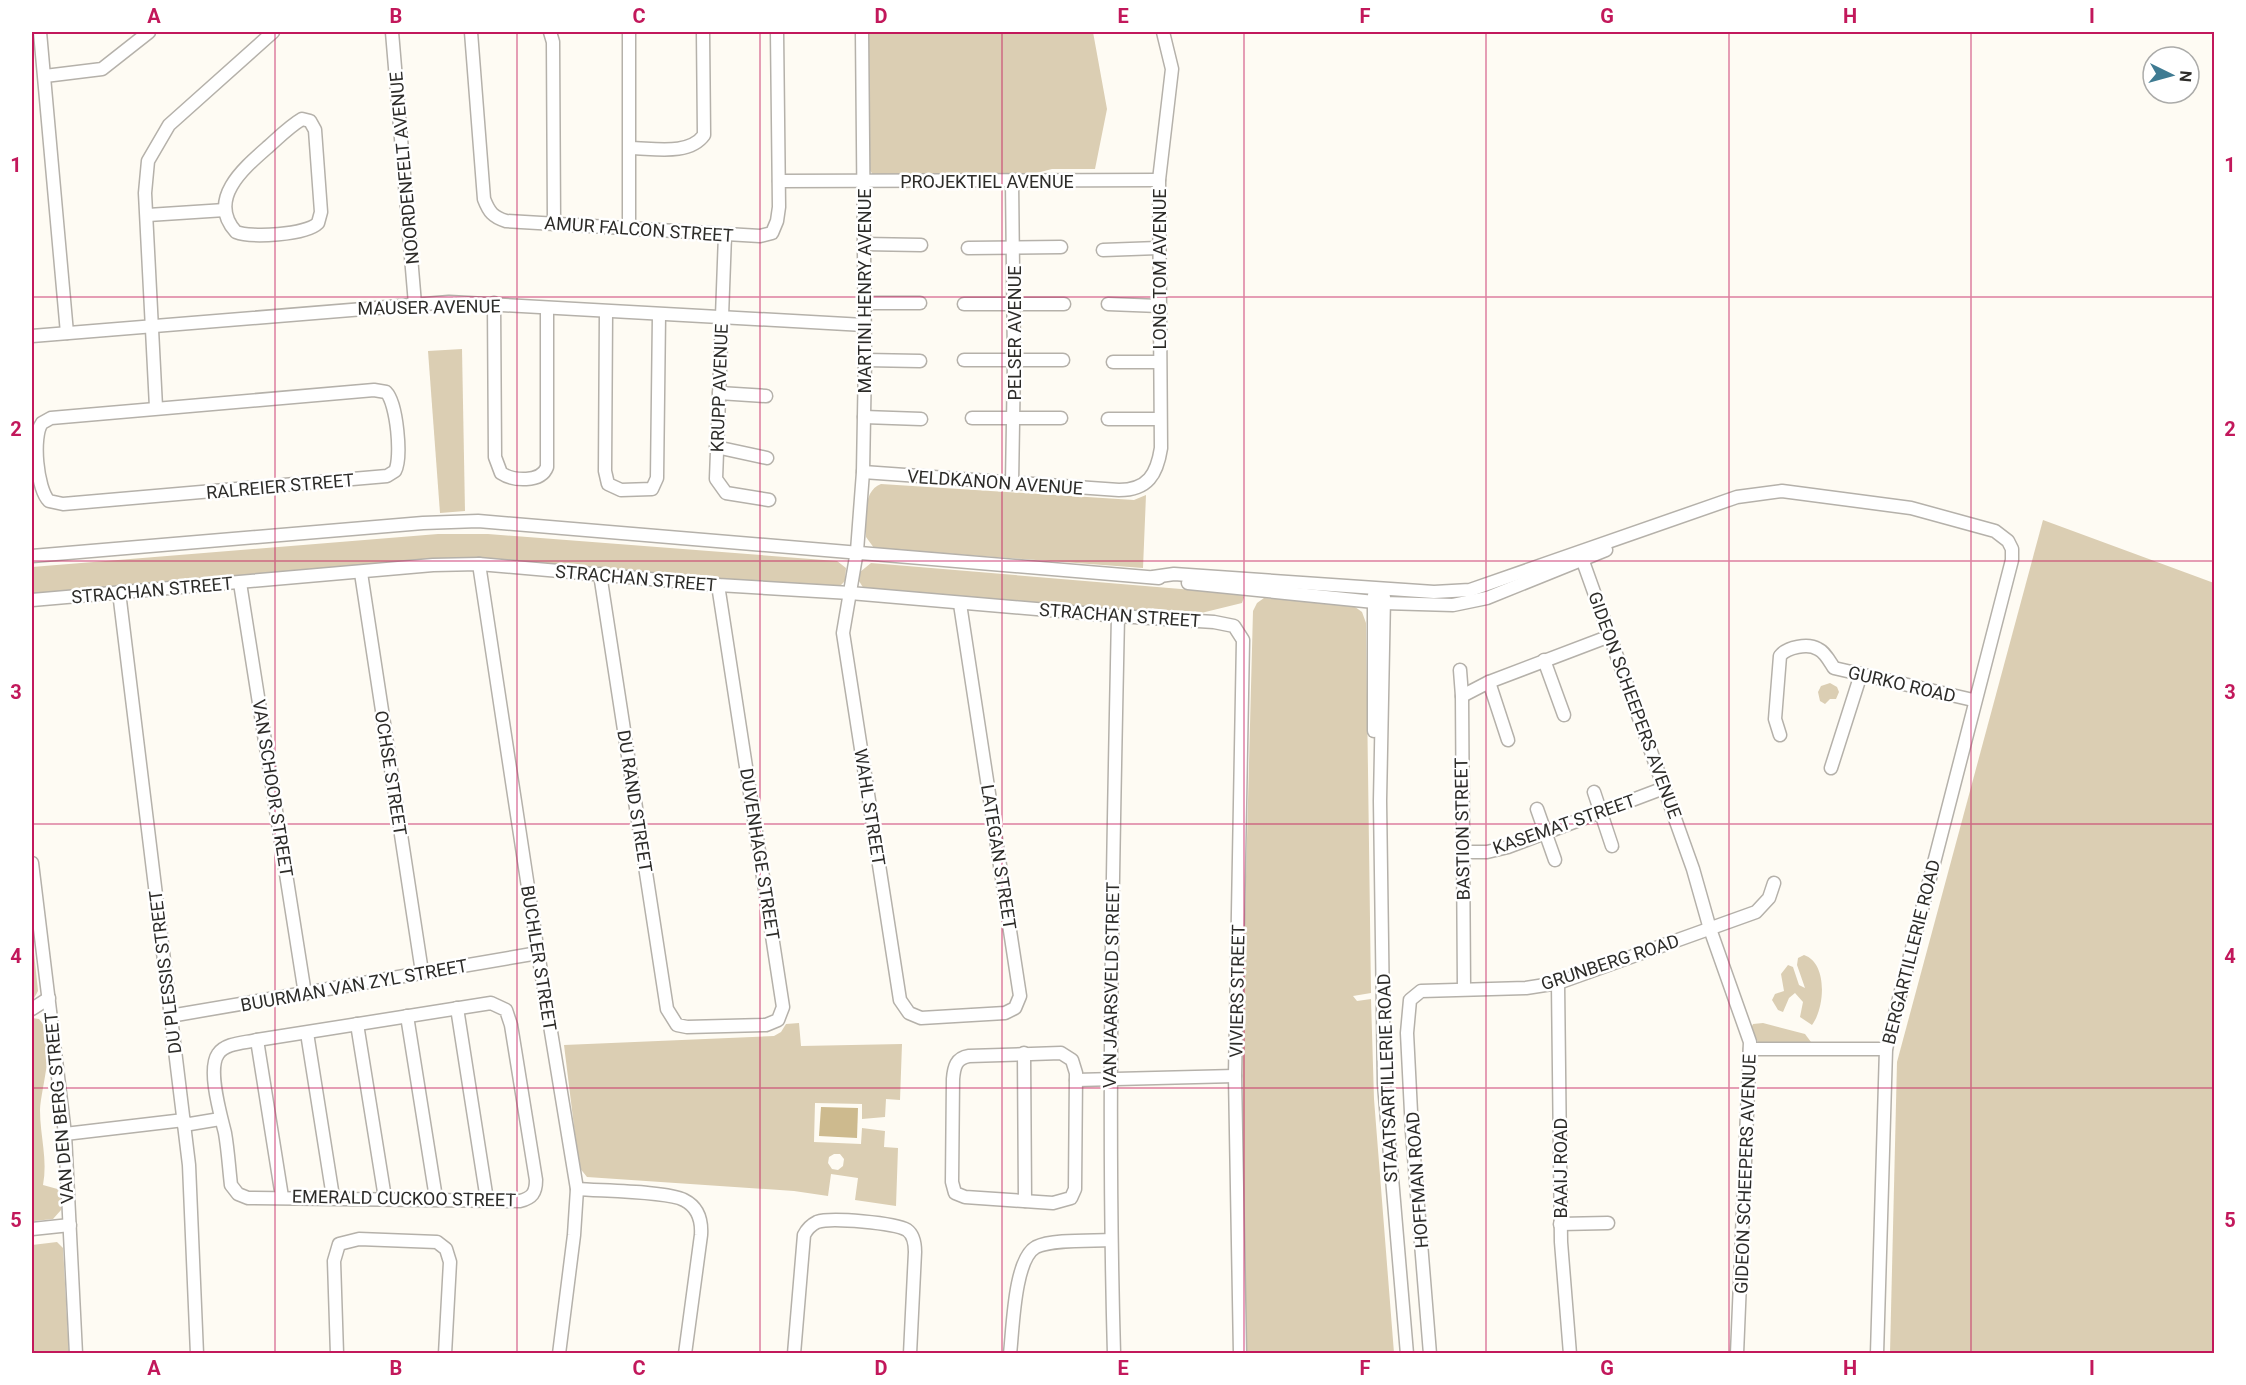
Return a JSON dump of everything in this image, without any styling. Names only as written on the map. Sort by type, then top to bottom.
[{"type":"street","points":[[40,32],[67,333]]},
{"type":"street","points":[[45,76],[102,69],[149,32]]},
{"type":"street","points":[[156,407],[154,326],[145,177],[148,161],[169,125],[273,32]]},
{"type":"street","name":"NOORDENFELT AVENUE","points":[[392,32],[415,304]]},
{"type":"street","name":"AMUR FALCON STREET","points":[[471,32],[484,199],[488,211],[495,218],[506,221],[760,236],[772,232],[777,221],[779,181],[777,32]]},
{"type":"street","points":[[550,32],[553,42],[554,224]]},
{"type":"street","points":[[629,32],[629,227]]},
{"type":"street","points":[[630,148],[687,148],[698,144],[704,135],[703,32]]},
{"type":"street","name":"MARTINI HENRY AVENUE","points":[[856,551],[863,472],[865,360],[862,32]]},
{"type":"street","name":"LONG TOM AVENUE","points":[[1128,490],[1141,487],[1157,470],[1161,448],[1158,362],[1159,180],[1172,69],[1163,32]]},
{"type":"street","points":[[302,119],[310,121],[316,143],[321,213],[318,224],[303,231],[242,234],[231,227],[225,210],[228,192],[238,173],[297,121],[302,119]]},
{"type":"street","name":"PROJEKTIEL AVENUE","points":[[779,181],[1159,180]]},
{"type":"street","name":"PELSER AVENUE","points":[[1012,181],[1014,304],[1012,484]]},
{"type":"street","points":[[148,215],[225,210]]},
{"type":"street","name":"KRUPP AVENUE","points":[[725,235],[716,479],[722,490],[740,497],[769,500]]},
{"type":"street","points":[[864,244],[921,245]]},
{"type":"street","points":[[968,248],[1061,247]]},
{"type":"street","points":[[1102,250],[1158,248]]},
{"type":"street","points":[[494,303],[495,462],[501,473],[511,477],[533,478],[543,474],[547,467],[547,308]]},
{"type":"street","name":"MAUSER AVENUE","points":[[32,336],[415,304],[494,303],[722,319],[864,325]]},
{"type":"street","points":[[864,303],[920,303]]},
{"type":"street","points":[[964,303],[1064,304]]},
{"type":"street","points":[[1108,304],[1159,306]]},
{"type":"street","points":[[606,312],[605,471],[608,484],[621,490],[651,489],[657,478],[659,315]]},
{"type":"street","points":[[865,360],[920,361]]},
{"type":"street","points":[[964,360],[1063,360]]},
{"type":"street","points":[[1113,362],[1158,362]]},
{"type":"street","name":"RALREIER STREET","points":[[380,390],[386,392],[392,400],[397,467],[391,474],[382,477],[63,504],[55,504],[44,496],[41,489],[36,437],[42,423],[58,416],[156,407],[380,390]]},
{"type":"street","points":[[719,393],[766,396]]},
{"type":"street","points":[[864,417],[921,419]]},
{"type":"street","points":[[972,418],[1061,418]]},
{"type":"street","points":[[1108,419],[1160,419]]},
{"type":"street","points":[[716,447],[767,458]]},
{"type":"street","name":"VELDKANON AVENUE","points":[[863,472],[1012,484],[1128,490]]},
{"type":"street","name":"STRACHAN STREET","points":[[32,556],[453,521],[508,523],[856,551],[1153,577],[1179,582],[1379,595],[1434,606],[1472,602],[1581,555],[1663,526],[1672,520],[1752,494],[1782,491],[1911,508],[1995,531],[2008,541],[2012,549],[2012,560]]},
{"type":"street","name":"WAHL STREET","points":[[856,551],[844,619],[844,651],[900,1000],[903,1008],[915,1017]]},
{"type":"street","name":"GIDEON SCHEEPERS AVENUE","points":[[1581,555],[1693,869],[1710,929],[1744,1022],[1750,1049],[1737,1353]]},
{"type":"street","name":"BERGARTILLERIE ROAD","points":[[1877,1353],[1886,1049],[1973,700],[2012,560]]},
{"type":"street","name":"STRACHAN STREET","points":[[32,600],[434,565],[478,564],[718,585],[850,593],[960,604],[1228,623],[1238,630]]},
{"type":"street","name":"BUCHLER STREET","points":[[478,564],[577,1189],[574,1235],[559,1353]]},
{"type":"street","name":"OCHSE STREET","points":[[361,573],[422,972]]},
{"type":"street","name":"DU RAND STREET","points":[[600,574],[667,1010],[676,1025]]},
{"type":"street","name":"VAN SCHOOR STREET","points":[[240,583],[305,994]]},
{"type":"street","name":"DUVENHAGE STREET","points":[[676,1025],[766,1025],[778,1020],[783,1007],[718,585]]},
{"type":"street","name":"DU PLESSIS STREET","points":[[119,592],[189,1165],[197,1353]]},
{"type":"street","name":"STAATSARTILLERIE ROAD","points":[[1379,595],[1384,1084],[1407,1353]]},
{"type":"street","name":"LATEGAN STREET","points":[[915,1017],[929,1019],[1005,1013],[1015,1008],[1020,996],[960,604]]},
{"type":"street","name":"VAN JAARSVELD STREET","points":[[1114,1353],[1110,1080],[1118,616]]},
{"type":"street","name":"VIVIERS STREET","points":[[1238,630],[1243,640],[1235,1076],[1240,1353]]},
{"type":"street","points":[[1462,696],[1489,682],[1610,636]]},
{"type":"street","name":"GURKO ROAD","points":[[1780,735],[1775,719],[1780,656],[1784,651],[1813,647],[1820,650],[1834,668],[1973,700]]},
{"type":"street","points":[[1544,660],[1564,715]]},
{"type":"street","name":"BASTION STREET","points":[[1460,670],[1464,988]]},
{"type":"street","points":[[1831,768],[1861,674]]},
{"type":"street","points":[[1489,682],[1508,740]]},
{"type":"street","name":"KASEMAT STREET","points":[[1463,852],[1495,850],[1664,789]]},
{"type":"street","points":[[1594,792],[1612,846]]},
{"type":"street","points":[[1537,809],[1555,860]]},
{"type":"street","name":"VAN DEN BERG STREET","points":[[32,863],[65,1134],[76,1353]]},
{"type":"street","points":[[1710,929],[1760,909],[1769,898],[1774,883]]},
{"type":"street","name":"GRUNBERG ROAD","points":[[1409,1006],[1410,1000],[1421,991],[1526,988],[1558,983],[1710,929]]},
{"type":"street","name":"BUURMAN VAN ZYL STREET","points":[[170,1016],[538,953]]},
{"type":"street","name":"BAAIJ ROAD","points":[[1558,983],[1560,1224],[1570,1353]]},
{"type":"street","points":[[32,1009],[49,998]]},
{"type":"street","name":"EMERALD CUCKOO STREET","points":[[491,1003],[503,1006],[508,1013],[534,1169],[536,1187],[531,1197],[519,1201],[436,1198],[248,1198],[235,1191],[231,1185],[225,1132],[220,1119],[216,1058],[229,1046],[256,1040],[407,1016],[491,1003]]},
{"type":"street","name":"HOFFMAN ROAD","points":[[1409,1006],[1407,1034],[1412,1132],[1430,1353]]},
{"type":"street","points":[[457,1008],[487,1200]]},
{"type":"street","points":[[407,1016],[436,1198]]},
{"type":"street","points":[[357,1024],[385,1198]]},
{"type":"street","points":[[307,1033],[333,1197]]},
{"type":"street","points":[[256,1040],[282,1197]]},
{"type":"street","points":[[1750,1049],[1886,1049]]},
{"type":"street","points":[[1024,1053],[1025,1201]]},
{"type":"street","points":[[1024,1053],[1066,1054],[1075,1068],[1076,1189],[1071,1198],[1064,1202],[965,1197],[956,1193],[952,1182],[953,1079],[956,1064],[961,1058],[969,1056],[1024,1053]]},
{"type":"street","points":[[1076,1080],[1235,1076]]},
{"type":"street","points":[[65,1134],[220,1119]]},
{"type":"street","points":[[577,1189],[675,1197],[696,1210],[702,1225],[685,1353]]},
{"type":"street","points":[[794,1353],[803,1242],[807,1229],[819,1221],[835,1220],[896,1227],[909,1232],[915,1252],[910,1353]]},
{"type":"street","points":[[1560,1224],[1608,1223]]},
{"type":"street","points":[[32,1229],[70,1225]]},
{"type":"street","points":[[337,1353],[334,1261],[339,1244],[359,1239],[442,1244],[446,1249],[450,1262],[445,1353]]},
{"type":"street","points":[[1010,1353],[1021,1270],[1030,1252],[1045,1244],[1111,1240]]},
{"type":"shaded area","points":[[869,32],[1093,32],[1107,109],[1095,169],[1052,169],[1025,176],[873,175],[868,167]]},
{"type":"shaded area","points":[[462,349],[465,511],[440,513],[428,351]]},
{"type":"shaded area","points":[[881,484],[1134,500],[1146,495],[1143,568],[874,548],[866,537],[866,507],[871,493]]},
{"type":"shaded area","points":[[2043,520],[2214,583],[2214,1353],[1890,1353],[1897,1062]]},
{"type":"shaded area","points":[[438,534],[488,534],[837,561],[846,568],[845,581],[837,589],[539,564],[32,595],[32,567]]},
{"type":"shaded area","points":[[871,563],[1241,594],[1244,597],[1242,603],[1193,615],[864,589],[859,581],[860,572]]},
{"type":"shaded area","points":[[1264,598],[1351,604],[1362,612],[1366,623],[1371,993],[1353,996],[1357,1001],[1371,999],[1374,1099],[1394,1353],[1246,1354],[1242,1029],[1253,611],[1257,603]]},
{"type":"shaded area","points":[[1830,683],[1837,687],[1839,692],[1836,699],[1830,699],[1825,704],[1820,701],[1818,692],[1821,686]]},
{"type":"shaded area","points":[[32,934],[38,991],[32,1002]]},
{"type":"shaded area","points":[[1804,955],[1812,960],[1821,976],[1820,1008],[1812,1025],[1800,1017],[1803,1002],[1795,993],[1789,998],[1783,1012],[1778,1010],[1772,1000],[1775,994],[1784,991],[1781,974],[1788,965],[1793,967],[1799,985],[1805,988],[1797,965],[1798,958]]},
{"type":"shaded area","points":[[32,1018],[39,1019],[45,1027],[48,1050],[40,1110],[45,1166],[43,1185],[61,1190],[61,1210],[53,1219],[34,1221],[32,1217]]},
{"type":"shaded area","points":[[799,1023],[801,1046],[902,1044],[900,1100],[886,1099],[885,1117],[862,1119],[862,1104],[815,1103],[814,1142],[861,1144],[862,1128],[885,1131],[884,1147],[898,1148],[896,1206],[855,1200],[858,1178],[831,1174],[828,1196],[794,1191],[587,1177],[579,1167],[564,1045],[774,1036],[781,1032],[786,1024]],"holes":[[[840,1154],[844,1159],[843,1166],[838,1170],[832,1169],[828,1163],[829,1157]]]},
{"type":"shaded area","points":[[1763,1023],[1805,1034],[1811,1042],[1809,1044],[1758,1042],[1751,1028],[1753,1024]]},
{"type":"shaded area","points":[[821,1107],[858,1108],[857,1138],[819,1136]]},
{"type":"shaded area","points":[[57,1242],[63,1248],[69,1353],[32,1353],[32,1245]]}]
